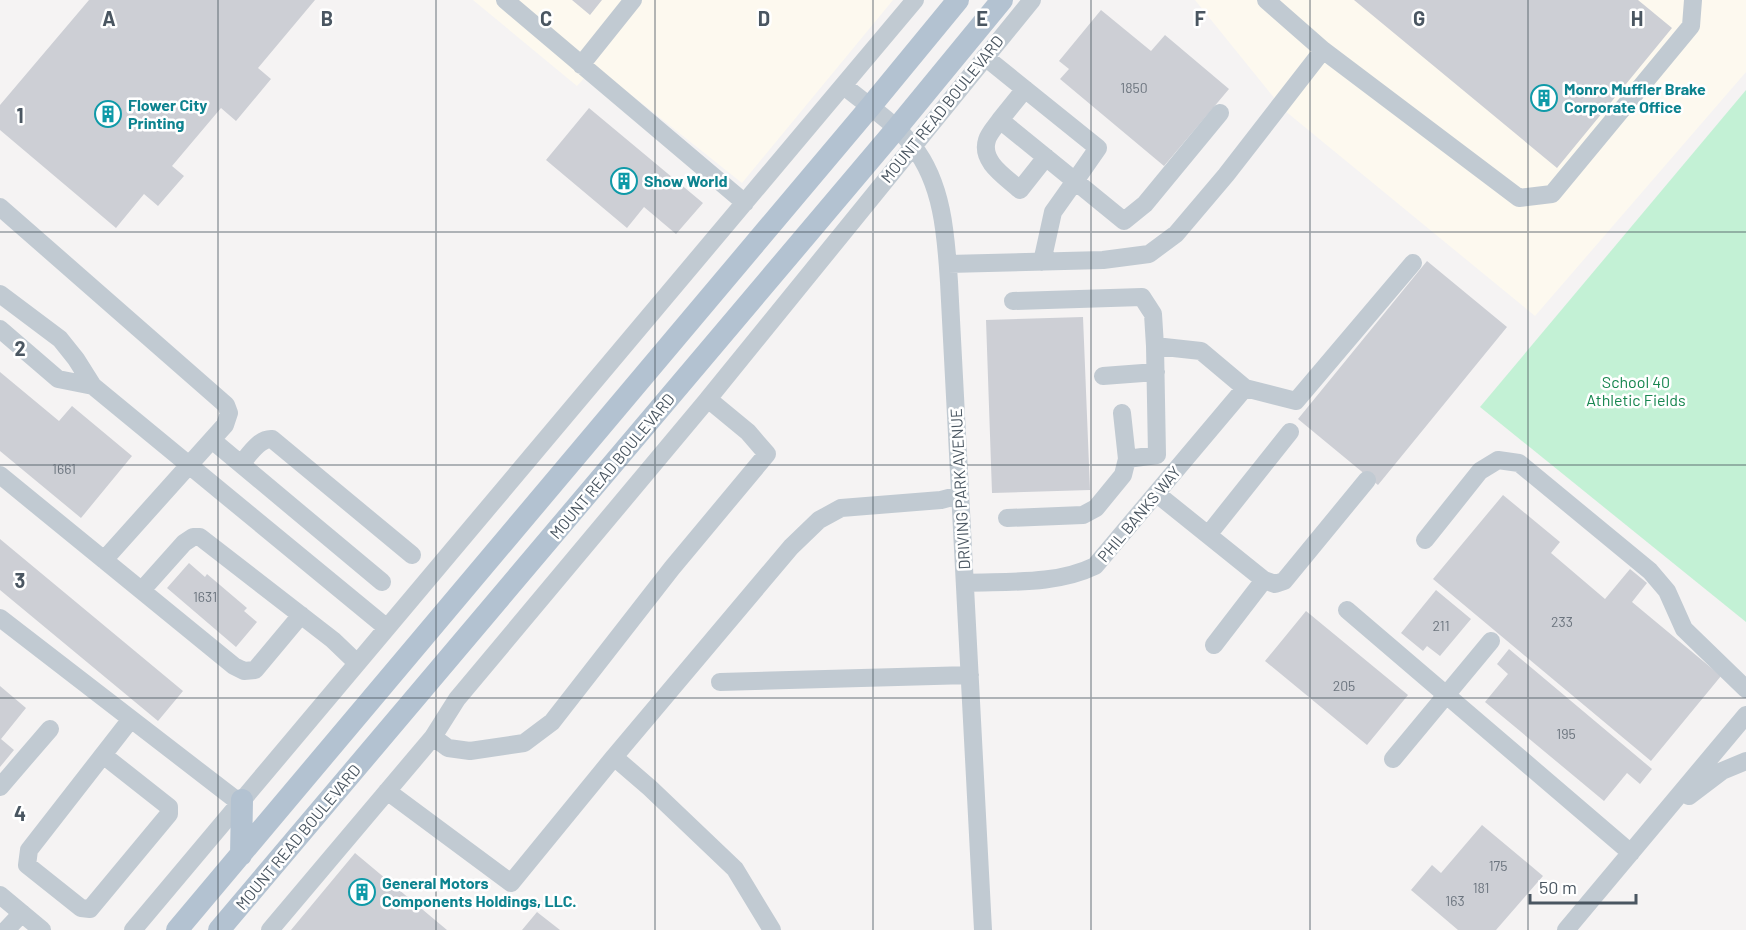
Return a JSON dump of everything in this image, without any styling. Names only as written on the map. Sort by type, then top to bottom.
[{"type":"main road","name":"MOUNT READ BOULEVARD","points":[[177,930],[958,0]]},
{"type":"main road","name":"MOUNT READ BOULEVARD","points":[[219,930],[896,129],[1002,0]]},
{"type":"main road","points":[[241,801],[241,855]]},
{"type":"street","points":[[505,0],[745,203]]},
{"type":"street","points":[[581,64],[633,0]]},
{"type":"street","points":[[133,930],[915,0]]},
{"type":"street","name":"MOUNT READ BOULEVARD","points":[[270,930],[433,737],[457,699],[712,392],[1032,0]]},
{"type":"street","points":[[1266,0],[1323,51],[1519,198],[1552,194],[1691,26],[1693,0]]},
{"type":"street","points":[[948,264],[1103,260],[1149,254],[1176,234],[1226,175],[1323,51]]},
{"type":"street","points":[[985,57],[1098,148],[1053,212],[1042,262]]},
{"type":"street","name":"DRIVING PARK AVENUE","points":[[844,86],[913,146],[930,172],[942,219],[948,264],[983,930]]},
{"type":"street","points":[[1025,89],[987,139],[988,160],[1020,190],[1046,157]]},
{"type":"street","points":[[1000,120],[1124,221],[1145,204],[1220,113]]},
{"type":"street","points":[[0,207],[226,405],[229,413],[225,425],[104,560]]},
{"type":"street","points":[[1155,346],[1201,351],[1245,388],[1296,401],[1413,263]]},
{"type":"street","points":[[0,294],[60,339],[76,359],[93,387],[387,628]]},
{"type":"street","points":[[1013,301],[1142,297],[1153,314],[1160,489],[1208,535],[1264,580],[1275,584],[1284,581],[1367,480]]},
{"type":"street","points":[[0,329],[58,379],[93,387]]},
{"type":"street","points":[[1103,376],[1156,372]]},
{"type":"street","name":"PHIL BANKS WAY","points":[[965,583],[1057,578],[1079,574],[1095,566],[1245,388]]},
{"type":"street","points":[[433,737],[448,748],[470,751],[524,743],[552,722],[672,568],[767,454],[712,392]]},
{"type":"street","points":[[1007,518],[1083,515],[1096,508],[1123,475],[1127,459],[1122,413]]},
{"type":"street","points":[[1208,535],[1290,432]]},
{"type":"street","points":[[241,464],[262,441],[272,439],[412,555]]},
{"type":"street","points":[[212,440],[382,582]]},
{"type":"street","points":[[1127,459],[1157,455]]},
{"type":"street","points":[[1425,540],[1480,471],[1498,460],[1519,463],[1650,571],[1667,591],[1684,629],[1746,689]]},
{"type":"street","points":[[0,475],[234,666],[244,671],[255,670],[301,615]]},
{"type":"street","points":[[387,791],[511,883],[791,547],[819,520],[841,508],[941,500],[960,495]]},
{"type":"street","points":[[142,590],[184,543],[193,537],[200,537],[301,615],[357,663]]},
{"type":"street","points":[[1214,645],[1264,580]]},
{"type":"street","points":[[1347,610],[1631,853]]},
{"type":"street","points":[[0,618],[241,801]]},
{"type":"street","points":[[1393,759],[1491,641]]},
{"type":"street","points":[[720,682],[970,675]]},
{"type":"street","points":[[1566,930],[1746,715]]},
{"type":"street","points":[[103,755],[169,807],[169,814],[90,909],[81,908],[27,865],[29,850],[131,719]]},
{"type":"street","points":[[0,786],[50,729]]},
{"type":"street","points":[[614,757],[735,869],[772,930]]},
{"type":"street","points":[[1655,824],[1722,771],[1746,761]]},
{"type":"street","points":[[0,895],[42,930]]},
{"type":"street","points":[[6,930],[21,913]]},
{"type":"shaded area","points":[[473,0],[893,0],[742,183],[595,66],[577,86]]},
{"type":"shaded area","points":[[1195,0],[1746,0],[1746,72],[1535,316],[1284,110]]},
{"type":"green space","name":"School 40 Athletic Fields","points":[[1746,90],[1746,622],[1480,407]]},
{"type":"building","name":"Flower City Printing","points":[[89,0],[315,0],[258,68],[271,79],[236,121],[221,108],[172,166],[184,176],[158,206],[144,194],[116,228],[0,130],[0,105]]},
{"type":"building","points":[[572,0],[602,0],[590,15]]},
{"type":"building","name":"Monro Muffler Brake Corporate Office","points":[[1354,0],[1638,0],[1672,28],[1557,168]]},
{"type":"building","points":[[1101,10],[1151,51],[1165,35],[1229,89],[1164,166],[1060,79],[1069,69],[1059,61]]},
{"type":"building","name":"Show World","points":[[589,108],[703,203],[676,234],[644,207],[627,228],[546,160]]},
{"type":"building","points":[[1427,261],[1507,327],[1378,485],[1298,419]]},
{"type":"building","points":[[1083,317],[1090,490],[992,493],[986,320]]},
{"type":"building","points":[[0,372],[59,421],[72,406],[132,456],[81,518],[0,451]]},
{"type":"building","points":[[1503,495],[1560,542],[1551,553],[1605,599],[1630,569],[1647,583],[1632,602],[1721,676],[1651,761],[1433,579]]},
{"type":"building","points":[[0,539],[183,691],[158,721],[0,590]]},
{"type":"building","points":[[189,563],[205,577],[207,574],[247,608],[244,611],[257,622],[236,647],[167,588]]},
{"type":"building","points":[[1436,590],[1471,619],[1440,656],[1427,646],[1423,651],[1401,633]]},
{"type":"building","points":[[1306,611],[1408,695],[1367,745],[1265,661]]},
{"type":"building","points":[[1509,649],[1652,769],[1640,784],[1627,773],[1604,801],[1485,702],[1508,674],[1497,664]]},
{"type":"building","points":[[0,686],[26,708],[1,739],[14,750],[0,767]]},
{"type":"building","points":[[1482,825],[1543,876],[1496,930],[1458,930],[1411,890],[1432,865],[1441,873]]},
{"type":"building","name":"General Motors Components Holdings, LLC.","points":[[355,853],[447,930],[291,930]]},
{"type":"building","points":[[537,912],[560,930],[522,930]]},
{"type":"place","name":"Monro Muffler Brake Corporate Office","points":[[1544,98]]},
{"type":"place","name":"Flower City Printing","points":[[108,114]]},
{"type":"place","name":"Show World","points":[[624,181]]},
{"type":"place","name":"General Motors Components Holdings, LLC.","points":[[362,892]]}]
